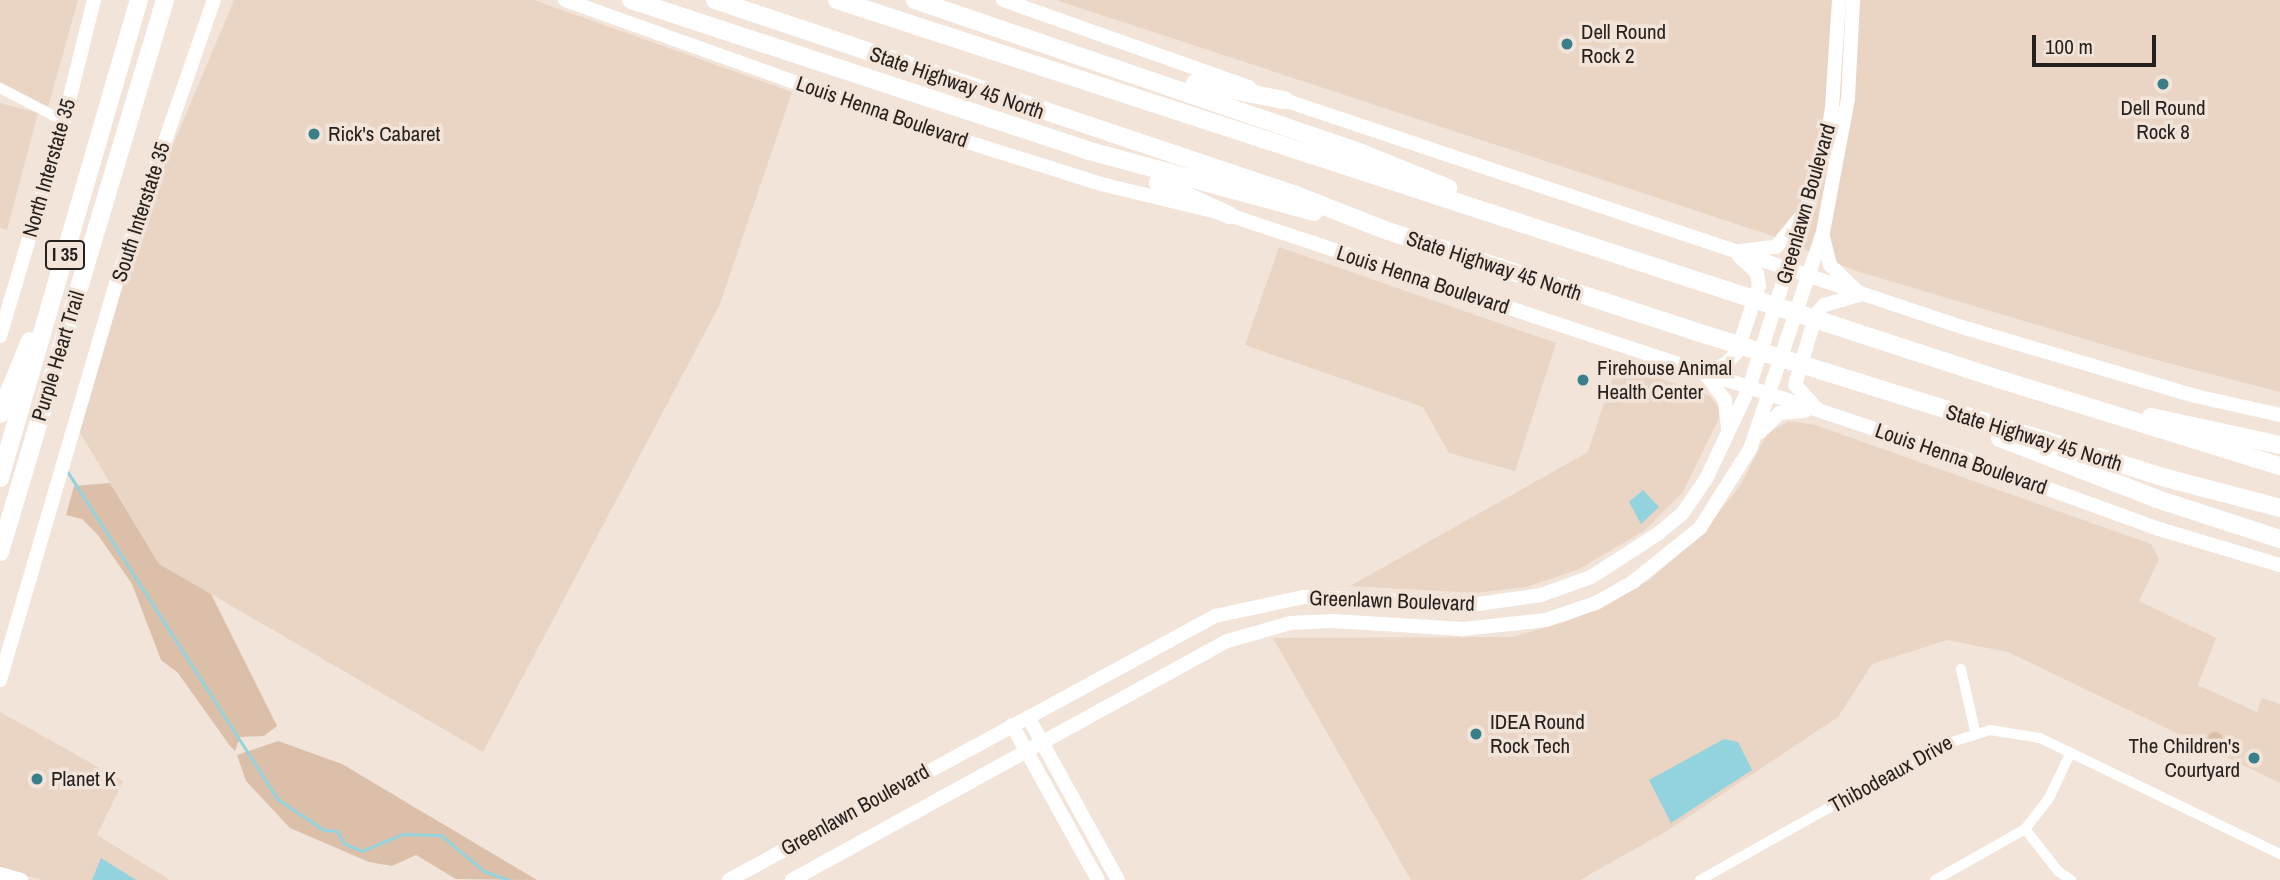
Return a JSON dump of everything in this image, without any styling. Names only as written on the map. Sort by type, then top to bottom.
[{"type":"highway","name":"Purple Heart Trail","points":[[0,478],[139,0]]},
{"type":"highway","name":"Purple Heart Trail","points":[[0,552],[165,0]]},
{"type":"highway","points":[[631,0],[1086,150],[1179,178],[1385,230]]},
{"type":"highway","points":[[641,0],[842,75],[1180,191],[1229,215]]},
{"type":"highway","name":"State Highway 45 North","points":[[715,0],[1107,134],[1293,194],[1385,230],[1710,336],[2166,478],[2280,508]]},
{"type":"highway","name":"State Highway 45 North","points":[[837,0],[2005,381],[2179,430],[2280,466]]},
{"type":"highway","points":[[915,0],[1156,81],[1423,177],[1507,217]]},
{"type":"highway","points":[[939,0],[1045,38],[1218,90],[1284,100]]},
{"type":"highway","points":[[0,414],[66,250]]},
{"type":"highway","points":[[1898,396],[2157,499],[2280,539]]},
{"type":"highway","points":[[2179,430],[2280,445]]},
{"type":"main road","name":"North Interstate 35","points":[[0,336],[64,121],[94,0]]},
{"type":"main road","name":"South Interstate 35","points":[[0,680],[135,225],[214,0]]},
{"type":"main road","name":"Louis Henna Boulevard","points":[[565,0],[917,126],[1101,184],[1229,215],[1821,412],[2159,529],[2280,565]]},
{"type":"main road","points":[[645,29],[654,0]]},
{"type":"main road","points":[[1003,0],[1284,100],[1861,295],[2196,396],[2280,415]]},
{"type":"main road","name":"Greenlawn Boulevard","points":[[729,880],[1215,616],[1304,597],[1488,604],[1541,596],[1591,577],[1622,560],[1682,514],[1727,440],[1749,388],[1788,271],[1832,108],[1839,0]]},
{"type":"main road","name":"Greenlawn Boulevard","points":[[792,880],[1227,641],[1290,623],[1495,628],[1546,620],[1595,603],[1633,582],[1700,528],[1750,449],[1823,232],[1843,138],[1853,0]]},
{"type":"main road","points":[[1832,108],[1842,122],[1843,138]]},
{"type":"main road","points":[[1732,251],[1776,247],[1808,204]]},
{"type":"main road","points":[[1823,232],[1830,265],[1861,295]]},
{"type":"main road","points":[[1727,440],[1729,415],[1725,400],[1705,374],[1727,363],[1737,352],[1759,286],[1757,273],[1732,251]]},
{"type":"main road","points":[[1821,412],[1795,385],[1797,369],[1816,314],[1824,305],[1861,295]]},
{"type":"main road","points":[[1750,449],[1768,420],[1780,413],[1821,412]]},
{"type":"main road","points":[[1397,600],[1398,626]]},
{"type":"main road","points":[[1028,717],[1118,880]]},
{"type":"main road","points":[[1012,725],[1098,880]]},
{"type":"main road","points":[[0,874],[21,880]]},
{"type":"street","points":[[0,88],[64,121]]},
{"type":"street","points":[[1961,669],[1975,731]]},
{"type":"street","name":"Thibodeaux Drive","points":[[1700,880],[1939,746],[1975,731],[2027,733],[2280,854]]},
{"type":"street","points":[[1935,880],[2025,829],[2048,800],[2071,752]]},
{"type":"street","points":[[2025,829],[2058,871],[2071,880]]},
{"type":"shaded area","points":[[0,0],[78,0],[48,107],[0,82]]},
{"type":"shaded area","points":[[234,0],[534,0],[792,92],[720,304],[483,752],[159,564],[76,426],[119,274]]},
{"type":"shaded area","points":[[1056,0],[2280,0],[2280,392],[2145,357],[1853,270],[1773,236]]},
{"type":"shaded area","points":[[0,103],[38,113],[7,230],[0,228]]},
{"type":"shaded area","points":[[1279,247],[1556,343],[1515,471],[1449,453],[1423,407],[1245,345]]},
{"type":"shaded area","points":[[1617,363],[1710,396],[1719,408],[1719,418],[1683,492],[1644,531],[1577,570],[1526,587],[1475,593],[1350,586],[1588,452]]},
{"type":"shaded area","points":[[1789,421],[1815,425],[2151,544],[2159,559],[2139,601],[2216,638],[2198,685],[2257,712],[2262,698],[2280,704],[2280,783],[2008,652],[1947,640],[1872,664],[1838,717],[1670,829],[1580,880],[1411,880],[1273,638],[1512,637],[1571,620],[1649,580],[1696,540],[1740,486],[1767,434]]},
{"type":"shaded area","points":[[110,483],[159,564],[211,594],[277,726],[264,736],[240,737],[235,751],[230,746],[178,673],[161,660],[132,584],[98,535],[82,519],[66,515],[74,486]]},
{"type":"shaded area","points":[[0,712],[123,781],[97,835],[170,880],[42,880],[0,868]]},
{"type":"shaded area","points":[[2212,732],[2218,732],[2223,740],[2221,746],[2212,748],[2207,743],[2207,737]]},
{"type":"shaded area","points":[[278,741],[342,764],[537,880],[456,879],[416,855],[392,866],[369,862],[290,828],[246,781],[237,755]]},
{"type":"water","points":[[1643,490],[1659,507],[1641,524],[1629,502]]},
{"type":"water","points":[[1724,739],[1738,742],[1752,770],[1671,823],[1649,780]]},
{"type":"water","points":[[101,858],[136,880],[92,880]]},
{"type":"waterway","points":[[68,472],[278,799],[324,830],[337,831],[345,844],[362,851],[403,834],[441,835],[484,871],[509,880]]},
{"type":"place","name":"Dell Round Rock 2","points":[[1567,44]]},
{"type":"place","name":"Dell Round Rock 8","points":[[2163,84]]},
{"type":"place","name":"Rick's Cabaret","points":[[314,134]]},
{"type":"place","name":"Firehouse Animal Health Center","points":[[1583,380]]},
{"type":"place","name":"IDEA Round Rock Tech","points":[[1476,734]]},
{"type":"place","name":"The Children's Courtyard","points":[[2254,758]]},
{"type":"place","name":"Planet K","points":[[37,779]]}]
